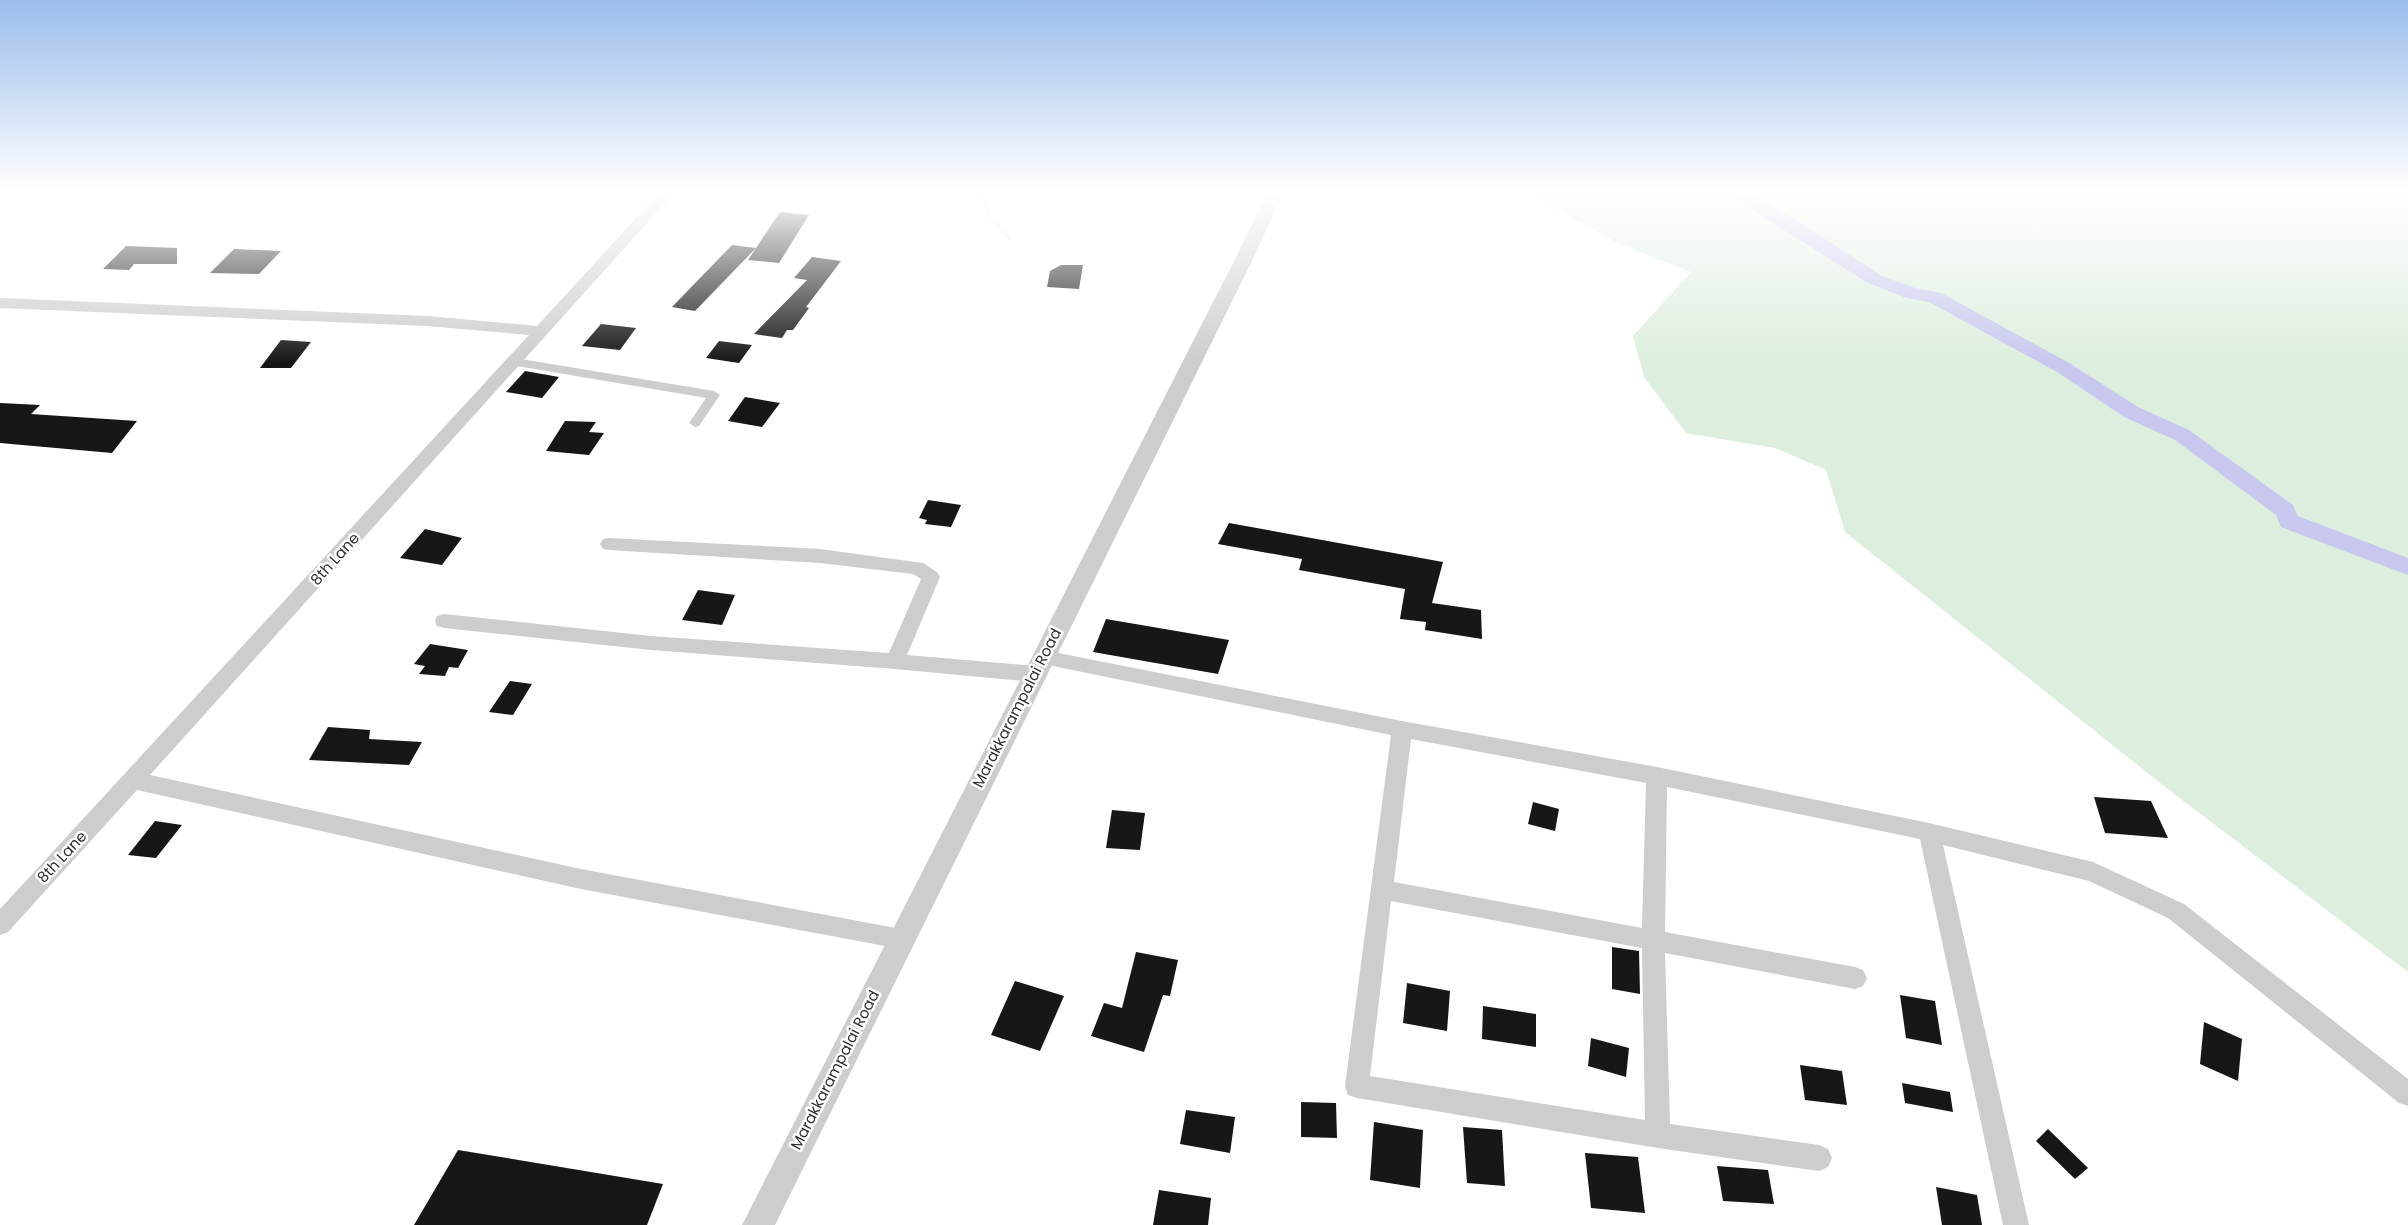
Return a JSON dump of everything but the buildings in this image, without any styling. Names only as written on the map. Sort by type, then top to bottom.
[{"type":"street","name":"8th Lane","points":[[0,925],[618,248]]},
{"type":"street","name":"Marakkarampalai Road","points":[[758,1225],[1247,248]]},
{"type":"street","points":[[0,303],[427,321],[543,331]]},
{"type":"street","points":[[515,362],[714,395],[695,422]]},
{"type":"street","points":[[609,544],[820,556],[916,568],[930,577],[894,661]]},
{"type":"street","points":[[444,621],[650,644],[894,661],[1039,666],[1658,776],[1929,832],[2093,872],[2176,911],[2408,1094]]},
{"type":"street","points":[[1402,729],[1380,889],[1357,1086],[1658,1135],[1818,1158]]},
{"type":"street","points":[[1658,776],[1654,941],[1658,1135]]},
{"type":"street","points":[[134,780],[581,879],[901,939]]},
{"type":"street","points":[[1929,832],[2016,1225]]},
{"type":"street","points":[[1380,889],[1855,978]]},
{"type":"green space","points":[[1630,248],[2408,248],[2408,972],[2169,790],[1845,532],[1826,470],[1775,448],[1686,433],[1644,377],[1633,336],[1691,272]]},
{"type":"waterway","points":[[1825,248],[1854,268],[1893,287],[1913,294],[1934,297],[2064,368],[2131,412],[2182,435],[2285,511],[2289,521],[2408,567]]}]
